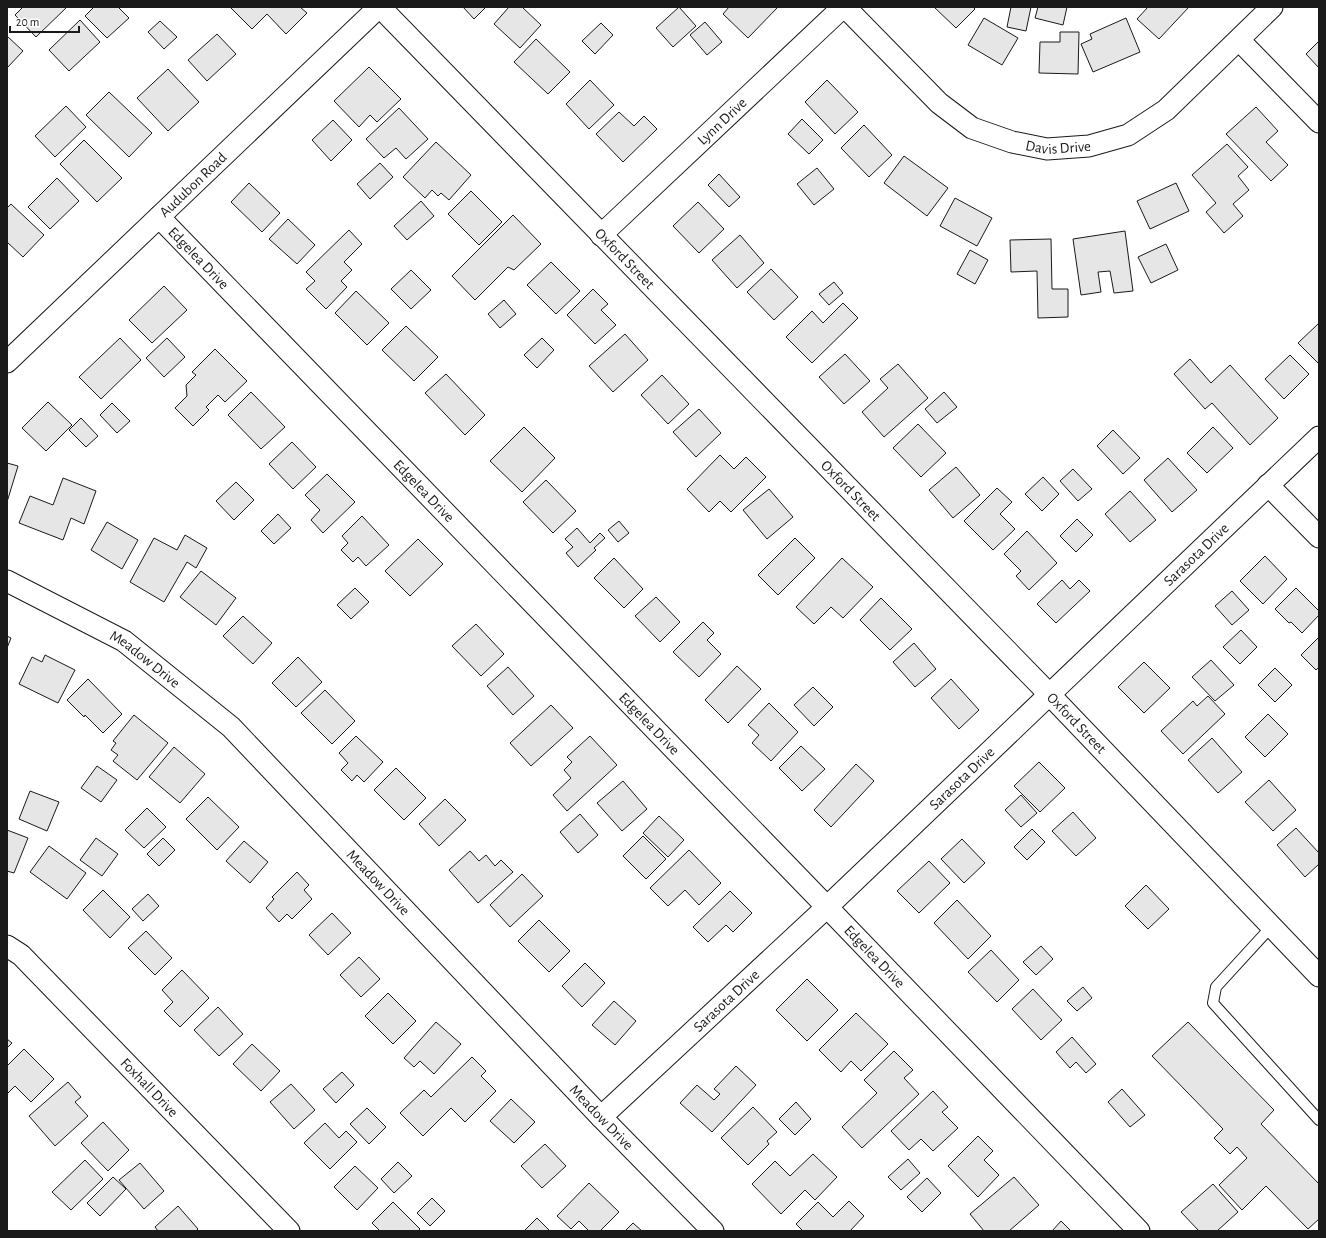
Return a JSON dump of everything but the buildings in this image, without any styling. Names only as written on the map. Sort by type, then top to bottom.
[{"type":"street","name":"Audubon Road","points":[[7,362],[380,7]]},
{"type":"street","name":"Oxford Street","points":[[380,7],[1049,694],[1319,976]]},
{"type":"street","name":"Lynn Drive","points":[[601,235],[844,7]]},
{"type":"street","name":"Davis Drive","points":[[844,7],[939,103],[972,128],[1012,142],[1047,149],[1089,146],[1128,135],[1166,110],[1272,7]]},
{"type":"street","points":[[1239,40],[1319,122]]},
{"type":"street","name":"Edgelea Drive","points":[[159,217],[1139,1231]]},
{"type":"street","name":"Sarasota Drive","points":[[601,1117],[827,907],[1319,437]]},
{"type":"street","points":[[1268,486],[1319,537]]},
{"type":"street","name":"Meadow Drive","points":[[7,581],[124,641],[231,727],[601,1117],[713,1231]]},
{"type":"street","name":"Foxhall Drive","points":[[7,946],[22,955],[289,1231]]},
{"type":"lane","points":[[1271,926],[1216,987],[1213,1003],[1319,1120]]}]
